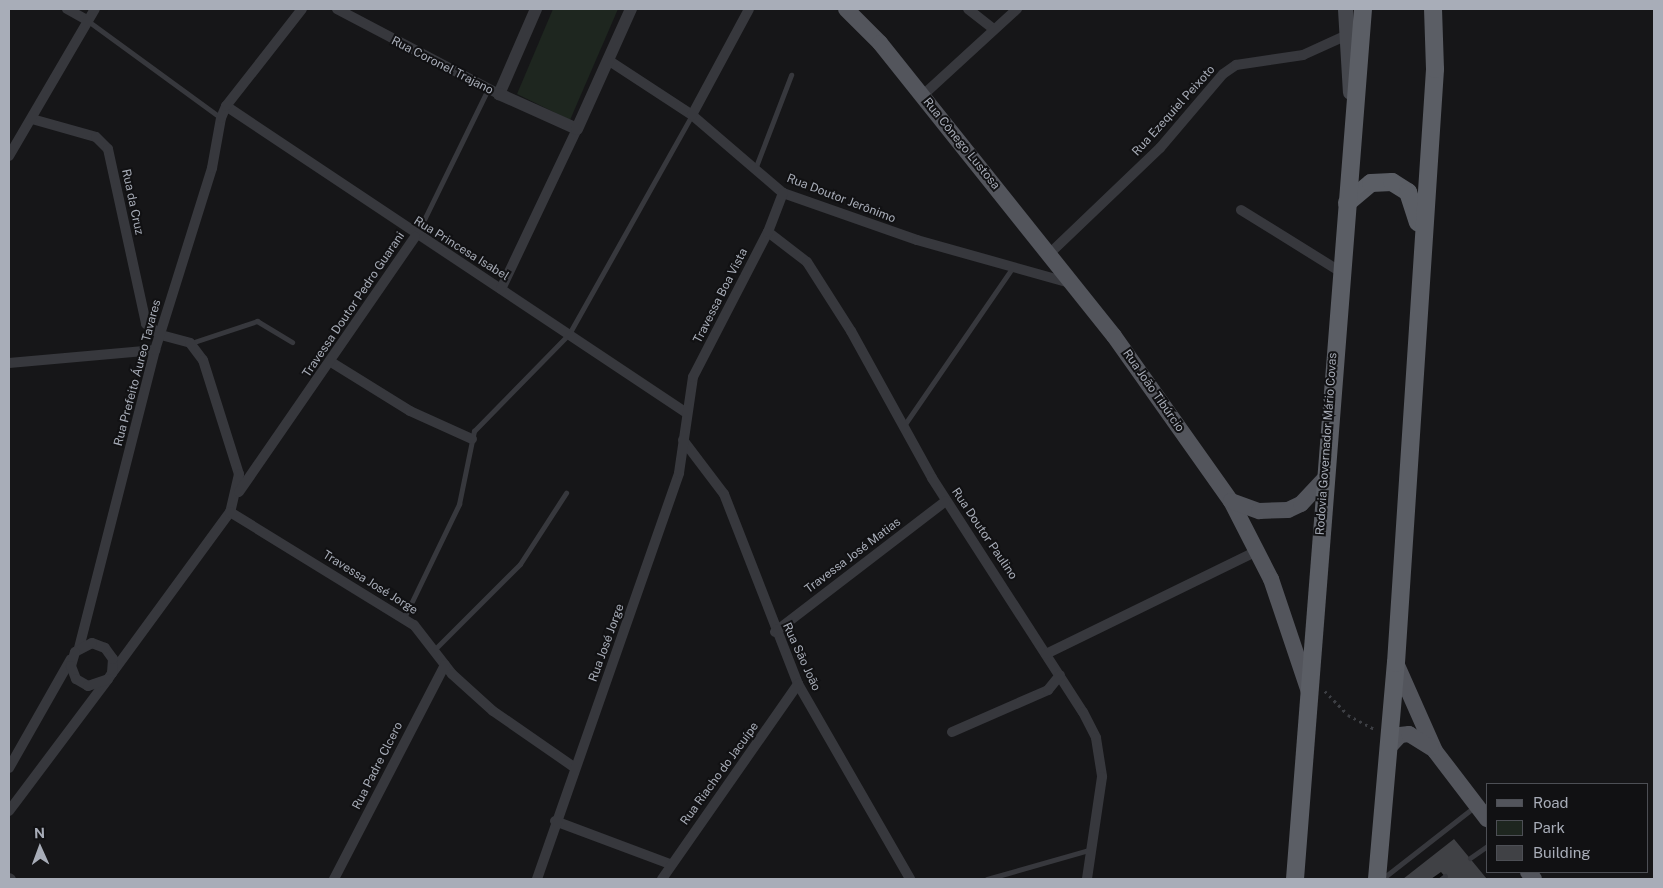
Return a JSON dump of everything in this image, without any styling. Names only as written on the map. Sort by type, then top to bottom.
[{"type":"highway","name":"Rodovia Governador Mário Covas","points":[[1295,879],[1311,696],[1323,480],[1363,9]]},
{"type":"highway","points":[[1377,879],[1396,663],[1421,232],[1435,69],[1433,9]]},
{"type":"highway","points":[[1347,203],[1371,183],[1392,182],[1413,201],[1421,232]]},
{"type":"main road","name":"Rua Cônego Lustosa","points":[[846,9],[922,96],[1072,283]]},
{"type":"main road","points":[[1346,9],[1353,142]]},
{"type":"main road","name":"Rua João Tibúrcio","points":[[1072,283],[1231,501],[1259,550],[1311,696]]},
{"type":"main road","points":[[1231,501],[1260,511],[1288,510],[1301,504],[1323,480]]},
{"type":"main road","points":[[1396,663],[1435,751],[1486,818]]},
{"type":"main road","points":[[1390,742],[1400,735],[1408,734],[1435,751]]},
{"type":"street","points":[[67,9],[87,20]]},
{"type":"street","points":[[9,156],[95,9]]},
{"type":"street","name":"Rua Prefeito Áureo Tavares","points":[[9,768],[77,650],[155,350],[212,168],[221,118],[226,106],[302,9]]},
{"type":"street","name":"Rua Coronel Trajano","points":[[337,9],[493,93],[578,128]]},
{"type":"street","points":[[493,93],[536,9]]},
{"type":"street","points":[[501,289],[578,128],[631,9]]},
{"type":"street","points":[[692,115],[749,9]]},
{"type":"street","points":[[968,9],[994,29]]},
{"type":"street","points":[[922,96],[1017,9]]},
{"type":"street","name":"Rua Ezequiel Peixoto","points":[[1048,254],[1160,148],[1223,74],[1236,65],[1303,55],[1347,35]]},
{"type":"street","name":"Rua Doutor Jerônimo","points":[[608,60],[692,115],[783,192],[908,238],[1072,283]]},
{"type":"street","name":"Rua Princesa Isabel","points":[[226,106],[416,237],[570,334],[684,412]]},
{"type":"street","name":"Rua da Cruz","points":[[32,119],[96,137],[108,150],[143,314],[146,324],[161,335]]},
{"type":"street","name":"Travessa Boa Vista","points":[[684,412],[693,377],[768,232],[783,192]]},
{"type":"street","points":[[1241,210],[1341,272]]},
{"type":"street","name":"Rua Doutor Paulino","points":[[768,232],[807,262],[905,424],[946,501],[1083,712],[1101,759],[1102,789],[1087,879]]},
{"type":"street","name":"Travessa Doutor Pedro Guarani","points":[[236,495],[331,362],[416,237]]},
{"type":"street","points":[[9,811],[230,512],[236,495],[239,474],[215,390],[190,344],[161,335]]},
{"type":"street","points":[[9,363],[155,350]]},
{"type":"street","points":[[331,362],[410,411],[472,439]]},
{"type":"street","name":"Rua José Jorge","points":[[538,879],[555,821],[679,473],[684,412]]},
{"type":"street","name":"Rua São João","points":[[683,440],[724,494],[774,632],[798,684],[910,879]]},
{"type":"street","name":"Travessa José Matias","points":[[774,632],[946,501]]},
{"type":"street","name":"Travessa José Jorge","points":[[230,512],[404,618],[435,650],[445,665],[503,720],[574,767]]},
{"type":"street","points":[[1046,654],[1259,550]]},
{"type":"street","points":[[92,644],[105,648],[113,659],[110,676],[96,686],[82,683],[71,666],[77,650],[92,644]]},
{"type":"street","name":"Rua Padre Clcero","points":[[334,879],[445,665]]},
{"type":"street","points":[[952,732],[1048,690],[1060,675]]},
{"type":"street","name":"Rua Riacho do Jacuípe","points":[[662,879],[670,864],[798,684]]},
{"type":"street","points":[[555,821],[670,864]]},
{"type":"lane","points":[[87,20],[221,118]]},
{"type":"lane","points":[[755,169],[791,75]]},
{"type":"lane","name":"Travessa Doutor Pedro Guarani","points":[[416,237],[493,93]]},
{"type":"lane","points":[[404,618],[459,504],[472,439],[478,424],[570,334],[692,115]]},
{"type":"lane","points":[[905,424],[1014,267]]},
{"type":"lane","points":[[190,344],[257,320],[292,342]]},
{"type":"lane","points":[[435,650],[516,570],[538,542],[566,493]]},
{"type":"lane","points":[[1381,879],[1476,805]]},
{"type":"lane","points":[[1470,858],[1486,847]]},
{"type":"lane","points":[[987,879],[1092,849]]},
{"type":"path","points":[[1312,678],[1348,715],[1390,742]]},
{"type":"green space","points":[[553,9],[618,9],[570,120],[517,94]]},
{"type":"building","points":[[1454,839],[1487,879],[1447,879],[1441,872],[1431,879],[1403,879]]}]
